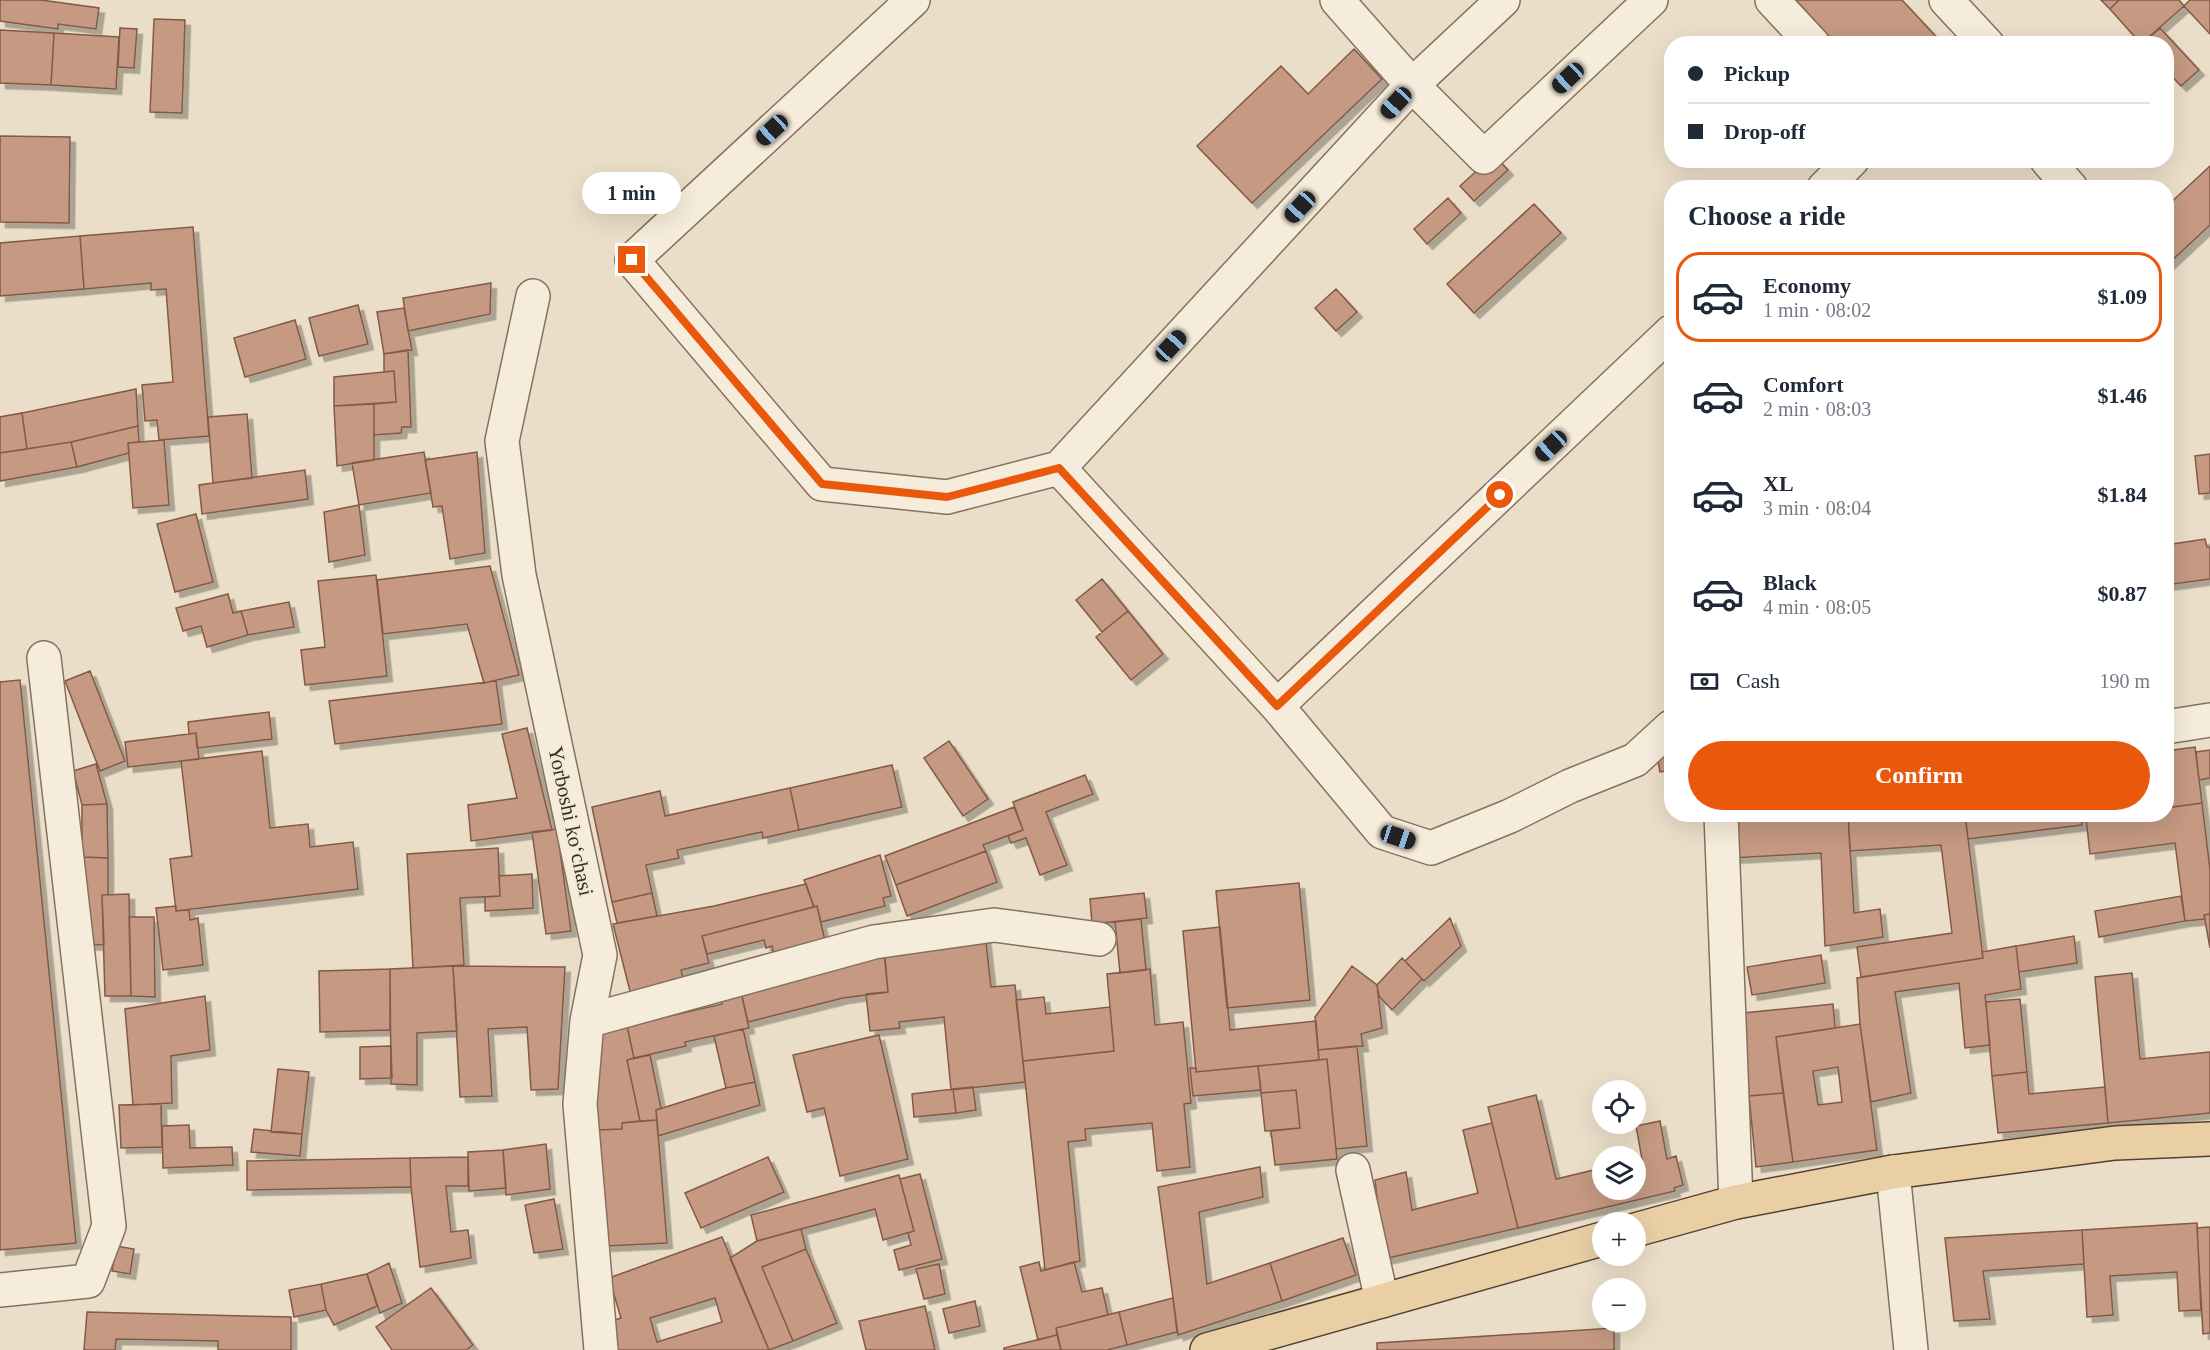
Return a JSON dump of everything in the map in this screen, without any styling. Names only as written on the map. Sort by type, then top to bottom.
[{"type":"main road","points":[[1646,1227],[1736,1202],[1893,1172],[2115,1143],[2210,1139]]},
{"type":"main road","points":[[1207,1350],[1592,1242]]},
{"type":"street","points":[[913,0],[632,260],[822,484],[947,497],[1059,468],[1412,85],[1503,0]]},
{"type":"street","points":[[1337,0],[1412,85],[1484,157],[1651,0]]},
{"type":"street","points":[[1772,0],[1805,36]]},
{"type":"street","points":[[1946,0],[1980,36]]},
{"type":"street","points":[[1832,180],[1844,168]]},
{"type":"street","points":[[2054,168],[2064,180]]},
{"type":"street","name":"Yorboshi koʻchasi","points":[[532,296],[502,441],[519,575],[600,955],[587,1021],[580,1104],[601,1350]]},
{"type":"street","points":[[1277,706],[1664,339]]},
{"type":"street","points":[[1059,468],[1277,706],[1382,832],[1431,848],[1510,816],[1570,786],[1635,760],[1664,733]]},
{"type":"street","points":[[0,1290],[88,1281],[109,1227],[44,658]]},
{"type":"street","points":[[2174,726],[2210,720]]},
{"type":"street","points":[[1720,822],[1736,1202]]},
{"type":"street","points":[[587,1021],[874,942],[994,925],[1100,939]]},
{"type":"street","points":[[1353,1170],[1382,1301]]},
{"type":"street","points":[[1893,1172],[1911,1350]]},
{"type":"building","points":[[0,0],[41,0],[99,8],[96,29],[58,24],[58,29],[0,21]]},
{"type":"building","points":[[1796,0],[1902,0],[1935,36],[1829,36]]},
{"type":"building","points":[[2101,0],[2119,0],[2110,9]]},
{"type":"building","points":[[2119,0],[2179,0],[2184,6],[2150,36],[2134,36],[2110,9]]},
{"type":"building","points":[[2190,0],[2210,0],[2210,34],[2184,6]]},
{"type":"building","points":[[154,19],[185,20],[182,113],[150,112]]},
{"type":"building","points":[[120,28],[137,29],[134,68],[118,67]]},
{"type":"building","points":[[2160,28],[2167,36],[2151,36]]},
{"type":"building","points":[[0,30],[54,33],[51,85],[0,83]]},
{"type":"building","points":[[54,33],[119,37],[116,89],[51,85]]},
{"type":"building","points":[[2174,43],[2199,70],[2181,86],[2174,79]]},
{"type":"building","points":[[1354,49],[1382,79],[1252,203],[1197,146],[1281,66],[1308,94]]},
{"type":"building","points":[[0,136],[70,137],[69,223],[0,222]]},
{"type":"building","points":[[1494,155],[1508,170],[1474,201],[1460,186]]},
{"type":"building","points":[[2210,166],[2210,225],[2174,259],[2174,200]]},
{"type":"building","points":[[1448,198],[1461,213],[1427,244],[1414,229]]},
{"type":"building","points":[[1534,204],[1561,233],[1474,313],[1447,284]]},
{"type":"building","points":[[193,227],[209,436],[159,440],[157,420],[145,421],[142,385],[173,382],[166,289],[151,290],[151,283],[84,289],[80,236]]},
{"type":"building","points":[[80,236],[84,289],[0,296],[0,243]]},
{"type":"building","points":[[491,283],[490,314],[408,331],[403,298]]},
{"type":"building","points":[[1336,289],[1357,312],[1336,331],[1315,308]]},
{"type":"building","points":[[358,305],[368,344],[319,356],[309,318]]},
{"type":"building","points":[[404,308],[412,350],[384,354],[377,312]]},
{"type":"building","points":[[295,320],[306,359],[245,377],[234,338]]},
{"type":"building","points":[[408,350],[411,427],[402,427],[401,433],[374,435],[374,404],[396,402],[394,371],[384,372],[384,354]]},
{"type":"building","points":[[394,371],[396,402],[334,406],[334,377]]},
{"type":"building","points":[[136,389],[138,426],[71,442],[27,449],[22,413]]},
{"type":"building","points":[[374,404],[374,460],[337,466],[334,406]]},
{"type":"building","points":[[22,413],[27,449],[0,453],[0,417]]},
{"type":"building","points":[[247,414],[252,478],[213,483],[208,417]]},
{"type":"building","points":[[138,426],[139,442],[128,443],[129,453],[77,467],[71,442]]},
{"type":"building","points":[[164,440],[169,505],[133,508],[128,443]]},
{"type":"building","points":[[71,442],[77,467],[0,481],[0,453]]},
{"type":"building","points":[[424,452],[431,493],[359,505],[352,463]]},
{"type":"building","points":[[477,452],[485,553],[450,559],[442,506],[433,507],[425,460]]},
{"type":"building","points":[[2210,454],[2210,493],[2199,494],[2195,456]]},
{"type":"building","points":[[305,470],[308,499],[202,514],[199,485]]},
{"type":"building","points":[[359,505],[365,555],[329,562],[324,512]]},
{"type":"building","points":[[196,514],[213,582],[175,592],[157,524]]},
{"type":"building","points":[[2205,539],[2207,547],[2210,547],[2210,579],[2174,584],[2174,544]]},
{"type":"building","points":[[490,566],[519,675],[484,683],[467,624],[383,634],[377,580]]},
{"type":"building","points":[[376,575],[387,676],[305,685],[301,650],[325,647],[318,581]]},
{"type":"building","points":[[1102,579],[1128,611],[1102,632],[1076,600]]},
{"type":"building","points":[[228,594],[233,613],[241,611],[248,635],[207,647],[201,626],[183,631],[176,608]]},
{"type":"building","points":[[289,602],[294,627],[248,635],[241,611]]},
{"type":"building","points":[[1128,611],[1163,654],[1131,680],[1096,637]]},
{"type":"building","points":[[90,671],[125,761],[100,771],[65,681]]},
{"type":"building","points":[[20,680],[76,1243],[0,1250],[0,682]]},
{"type":"building","points":[[496,681],[502,724],[335,744],[329,701]]},
{"type":"building","points":[[269,712],[272,739],[197,748],[196,733],[189,734],[188,722]]},
{"type":"building","points":[[527,728],[552,830],[471,841],[468,805],[517,798],[502,734]]},
{"type":"building","points":[[196,733],[199,759],[128,767],[125,742]]},
{"type":"building","points":[[949,741],[988,799],[963,816],[924,758]]},
{"type":"building","points":[[1664,747],[1664,771],[1660,772],[1656,748]]},
{"type":"building","points":[[2195,747],[2202,803],[2174,807],[2174,750]]},
{"type":"building","points":[[2210,750],[2210,778],[2199,780],[2196,752]]},
{"type":"building","points":[[262,751],[270,828],[308,824],[310,847],[353,842],[358,889],[176,911],[170,859],[192,856],[181,761]]},
{"type":"building","points":[[96,764],[107,804],[82,805],[73,771]]},
{"type":"building","points":[[892,765],[902,807],[799,830],[790,788]]},
{"type":"building","points":[[1085,775],[1093,794],[1046,812],[1067,865],[1040,875],[1026,838],[1011,843],[1008,836],[1023,830],[1013,802]]},
{"type":"building","points":[[790,788],[799,830],[763,838],[762,832],[677,850],[679,858],[646,865],[652,893],[612,902],[592,807],[660,791],[665,816]]},
{"type":"building","points":[[2202,803],[2210,870],[2210,914],[2204,915],[2205,919],[2185,921],[2175,843],[2090,854],[2086,822],[2174,822],[2174,807]]},
{"type":"building","points":[[107,804],[108,858],[82,857],[82,805]]},
{"type":"building","points":[[1014,807],[1023,830],[983,845],[986,851],[896,885],[885,856]]},
{"type":"building","points":[[1730,822],[1848,822],[1854,913],[1880,909],[1883,937],[1825,946],[1821,853],[1732,858]]},
{"type":"building","points":[[1848,822],[1966,822],[1983,958],[1861,977],[1857,947],[1952,933],[1941,845],[1850,851]]},
{"type":"building","points":[[1966,822],[2082,822],[2082,825],[1968,839]]},
{"type":"building","points":[[557,829],[571,931],[546,934],[532,832]]},
{"type":"building","points":[[498,848],[500,896],[460,898],[464,965],[413,968],[407,854]]},
{"type":"building","points":[[986,851],[997,882],[907,916],[896,885]]},
{"type":"building","points":[[880,855],[891,896],[883,898],[885,906],[821,922],[817,906],[814,907],[804,880]]},
{"type":"building","points":[[82,857],[108,858],[108,895],[102,895],[104,945],[82,944]]},
{"type":"building","points":[[532,874],[533,908],[485,911],[485,897],[500,896],[499,876]]},
{"type":"building","points":[[1299,883],[1310,1000],[1227,1008],[1216,891]]},
{"type":"building","points":[[806,884],[814,907],[702,936],[709,963],[681,970],[685,985],[632,999],[613,924],[714,906]]},
{"type":"building","points":[[652,893],[657,916],[617,923],[612,902]]},
{"type":"building","points":[[1144,893],[1147,918],[1092,924],[1090,899]]},
{"type":"building","points":[[129,894],[131,996],[105,996],[102,895]]},
{"type":"building","points":[[2181,896],[2185,921],[2099,937],[2095,911]]},
{"type":"building","points":[[176,906],[176,911],[189,910],[190,920],[198,918],[203,965],[163,970],[156,908]]},
{"type":"building","points":[[817,906],[826,945],[775,959],[772,946],[766,948],[764,940],[707,954],[702,936]]},
{"type":"building","points":[[2210,914],[2210,948],[2204,915]]},
{"type":"building","points":[[129,917],[154,917],[155,997],[131,996]]},
{"type":"building","points":[[1450,918],[1461,946],[1424,981],[1405,961]]},
{"type":"building","points":[[1141,919],[1146,970],[1120,973],[1115,922]]},
{"type":"building","points":[[1220,927],[1230,1030],[1316,1021],[1319,1060],[1196,1072],[1183,931]]},
{"type":"building","points":[[985,934],[991,987],[1015,985],[1025,1082],[951,1090],[944,1017],[899,1022],[900,1028],[870,1031],[866,994],[888,992],[884,946]]},
{"type":"building","points":[[2074,936],[2077,963],[2019,972],[2016,946]]},
{"type":"building","points":[[2016,946],[2021,989],[1985,995],[1990,1045],[1965,1048],[1959,983],[1895,992],[1911,1093],[1871,1102],[1860,1024],[1857,978],[1983,958],[1982,952]]},
{"type":"building","points":[[884,953],[888,992],[843,998],[748,1022],[741,992]]},
{"type":"building","points":[[1821,955],[1825,983],[1752,995],[1747,967]]},
{"type":"building","points":[[1402,958],[1422,979],[1392,1010],[1379,996],[1377,985]]},
{"type":"building","points":[[453,966],[565,967],[558,1089],[531,1090],[527,1027],[488,1029],[492,1096],[460,1097]]},
{"type":"building","points":[[453,966],[457,1031],[417,1033],[417,1085],[391,1084],[390,969]]},
{"type":"building","points":[[1352,966],[1377,985],[1382,1028],[1361,1034],[1363,1046],[1318,1050],[1315,1017]]},
{"type":"building","points":[[390,969],[390,1030],[320,1032],[319,971]]},
{"type":"building","points":[[1150,969],[1155,1025],[1183,1022],[1191,1103],[1184,1104],[1190,1167],[1157,1171],[1152,1123],[1085,1129],[1086,1140],[1068,1142],[1080,1261],[1045,1270],[1023,1061],[1114,1051],[1107,974]]},
{"type":"building","points":[[2132,973],[2140,1059],[2210,1052],[2210,1113],[2108,1123],[2095,977]]},
{"type":"building","points":[[741,992],[749,1028],[685,1042],[686,1046],[634,1058],[627,1026],[722,1004],[721,997]]},
{"type":"building","points":[[205,996],[210,1050],[171,1056],[172,1103],[133,1105],[125,1009]]},
{"type":"building","points":[[1044,997],[1046,1014],[1110,1007],[1114,1051],[1023,1061],[1016,1000]]},
{"type":"building","points":[[2020,999],[2027,1072],[1992,1076],[1986,1002]]},
{"type":"building","points":[[1833,1004],[1835,1028],[1776,1037],[1783,1093],[1749,1096],[1743,1013]]},
{"type":"building","points":[[1860,1024],[1877,1150],[1793,1162],[1776,1037]],"holes":[[[1838,1067],[1842,1102],[1818,1105],[1813,1071]]]},
{"type":"building","points":[[594,1025],[627,1026],[634,1058],[627,1060],[640,1121],[622,1123],[622,1129],[598,1130]]},
{"type":"building","points":[[743,1029],[755,1082],[726,1088],[714,1036]]},
{"type":"building","points":[[879,1035],[908,1159],[840,1176],[824,1108],[807,1112],[793,1055]]},
{"type":"building","points":[[391,1046],[392,1078],[360,1079],[360,1047]]},
{"type":"building","points":[[1357,1046],[1367,1146],[1336,1149],[1327,1059],[1319,1060],[1318,1050]]},
{"type":"building","points":[[650,1055],[661,1108],[656,1110],[657,1120],[640,1121],[627,1060]]},
{"type":"building","points":[[1327,1059],[1337,1159],[1275,1165],[1271,1131],[1300,1128],[1296,1090],[1261,1093],[1258,1066]]},
{"type":"building","points":[[1258,1066],[1261,1090],[1193,1096],[1190,1068],[1196,1068],[1196,1072]]},
{"type":"building","points":[[278,1069],[309,1072],[302,1134],[271,1132]]},
{"type":"building","points":[[2027,1072],[2029,1094],[2105,1087],[2108,1123],[1998,1133],[1992,1076]]},
{"type":"building","points":[[755,1082],[760,1105],[658,1136],[656,1110],[726,1088]]},
{"type":"building","points":[[973,1087],[976,1110],[956,1113],[953,1089]]},
{"type":"building","points":[[953,1089],[956,1113],[914,1117],[912,1094]]},
{"type":"building","points":[[1296,1090],[1300,1128],[1265,1131],[1261,1093]]},
{"type":"building","points":[[1783,1093],[1793,1162],[1756,1167],[1749,1096]]},
{"type":"building","points":[[1536,1095],[1556,1179],[1592,1170],[1592,1200],[1637,1200],[1518,1228],[1488,1107]]},
{"type":"building","points":[[161,1104],[162,1147],[121,1148],[119,1105]]},
{"type":"building","points":[[657,1120],[667,1243],[606,1246],[598,1130],[622,1129],[622,1123]]},
{"type":"building","points":[[1660,1121],[1667,1159],[1676,1156],[1683,1185],[1674,1188],[1675,1191],[1646,1198],[1646,1146],[1640,1146],[1637,1134],[1646,1134],[1646,1124]]},
{"type":"building","points":[[1492,1123],[1518,1228],[1384,1259],[1375,1180],[1406,1172],[1412,1210],[1478,1193],[1463,1130]]},
{"type":"building","points":[[189,1125],[190,1148],[232,1147],[233,1165],[163,1168],[162,1126]]},
{"type":"building","points":[[254,1129],[302,1134],[300,1156],[251,1152]]},
{"type":"building","points":[[546,1144],[550,1189],[506,1195],[503,1150]]},
{"type":"building","points":[[503,1150],[506,1188],[469,1191],[468,1152]]},
{"type":"building","points":[[468,1157],[468,1186],[446,1186],[451,1232],[468,1230],[471,1258],[420,1267],[410,1158]]},
{"type":"building","points":[[768,1157],[784,1192],[701,1228],[685,1193]]},
{"type":"building","points":[[410,1158],[411,1187],[247,1190],[247,1161]]},
{"type":"building","points":[[1260,1167],[1263,1197],[1199,1212],[1207,1284],[1270,1263],[1282,1301],[1178,1335],[1158,1187]]},
{"type":"building","points":[[920,1174],[942,1259],[899,1270],[894,1250],[911,1245],[908,1233],[914,1231],[900,1179]]},
{"type":"building","points":[[899,1175],[914,1231],[883,1240],[875,1209],[757,1241],[751,1215]]},
{"type":"building","points":[[554,1199],[563,1249],[534,1253],[525,1205]]},
{"type":"building","points":[[2197,1223],[2201,1310],[2179,1311],[2177,1272],[2110,1276],[2113,1315],[2087,1317],[2082,1230]]},
{"type":"building","points":[[2210,1227],[2210,1333],[2203,1334],[2197,1228]]},
{"type":"building","points":[[801,1229],[806,1249],[762,1267],[793,1341],[769,1350],[730,1258],[757,1241]]},
{"type":"building","points":[[2082,1230],[2084,1264],[1983,1271],[1990,1319],[1954,1321],[1945,1238]]},
{"type":"building","points":[[722,1237],[769,1350],[616,1350],[611,1321],[621,1318],[609,1278]],"holes":[[[715,1298],[722,1322],[657,1342],[650,1318]]]},
{"type":"building","points":[[1343,1238],[1356,1275],[1282,1301],[1270,1263]]},
{"type":"building","points":[[116,1246],[134,1249],[130,1274],[112,1271]]},
{"type":"building","points":[[806,1249],[837,1323],[793,1341],[762,1267]]},
{"type":"building","points":[[1039,1262],[1041,1271],[1074,1262],[1082,1292],[1102,1288],[1108,1315],[1056,1328],[1057,1335],[1038,1340],[1020,1267]]},
{"type":"building","points":[[389,1263],[402,1303],[380,1313],[367,1274]]},
{"type":"building","points":[[939,1264],[945,1294],[924,1299],[916,1269]]},
{"type":"building","points":[[367,1274],[377,1306],[334,1325],[326,1310],[321,1284]]},
{"type":"building","points":[[321,1284],[326,1310],[294,1317],[289,1290]]},
{"type":"building","points":[[431,1288],[473,1345],[466,1350],[392,1350],[376,1327]]},
{"type":"building","points":[[1173,1298],[1177,1332],[1127,1345],[1119,1312]]},
{"type":"building","points":[[975,1301],[980,1326],[949,1333],[943,1309]]},
{"type":"building","points":[[925,1306],[935,1350],[866,1350],[859,1321]]},
{"type":"building","points":[[87,1312],[291,1317],[291,1350],[218,1350],[218,1341],[116,1339],[115,1350],[84,1350]]},
{"type":"building","points":[[1119,1312],[1127,1345],[1107,1350],[1061,1350],[1056,1328]]},
{"type":"building","points":[[1592,1329],[1592,1332],[1614,1332],[1614,1350],[1377,1350],[1377,1343]]},
{"type":"building","points":[[1057,1335],[1061,1350],[1004,1350],[1004,1348]]},
{"type":"route","points":[[632,260],[822,484],[947,497],[1059,468],[1277,706],[1500,495]]}]
